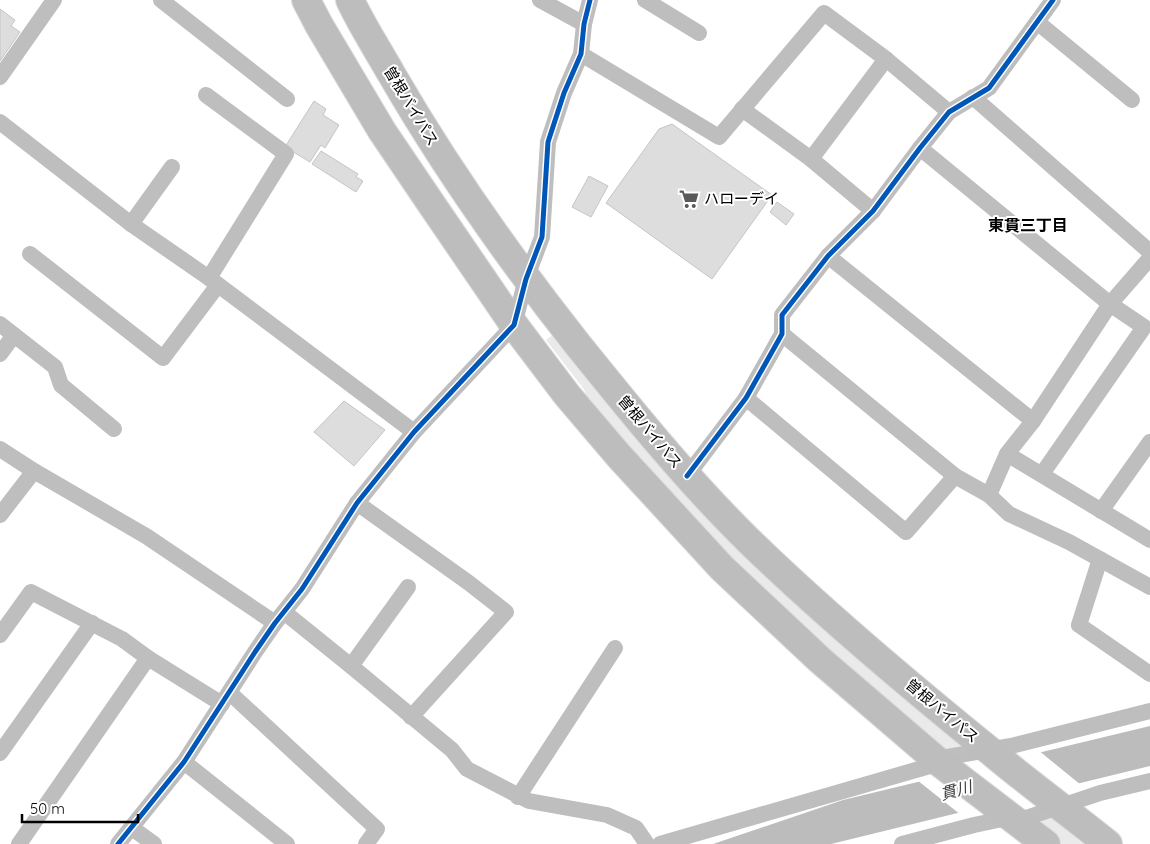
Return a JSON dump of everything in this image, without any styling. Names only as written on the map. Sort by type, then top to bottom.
[{"type":"highway","points":[[306,0],[382,131],[514,325],[567,395],[619,456],[722,568],[820,660],[942,763],[1046,844]]},
{"type":"highway","name":"曽根バイパス","points":[[350,0],[442,157],[526,279],[629,409],[686,476],[748,540],[840,625],[992,753],[1108,844]]},
{"type":"street","points":[[0,76],[54,0]]},
{"type":"street","points":[[160,0],[287,98]]},
{"type":"street","points":[[540,0],[584,24]]},
{"type":"street","points":[[118,844],[184,762],[279,618],[302,590],[358,503],[414,432],[514,325],[526,279],[542,237],[548,142],[564,93],[581,54],[584,24],[590,0]]},
{"type":"street","points":[[645,0],[699,33]]},
{"type":"street","points":[[686,476],[746,398],[782,334],[782,315],[828,256],[873,211],[949,112],[989,88],[1053,0]]},
{"type":"street","points":[[581,54],[718,137],[824,13],[886,59],[949,112]]},
{"type":"street","points":[[1037,22],[1132,100]]},
{"type":"street","points":[[812,159],[886,59]]},
{"type":"street","points":[[30,254],[163,358],[214,282],[286,154],[206,95]]},
{"type":"street","points":[[973,97],[1150,252]]},
{"type":"street","points":[[742,109],[812,159],[873,211]]},
{"type":"street","points":[[0,122],[131,224],[214,282],[414,432]]},
{"type":"street","points":[[920,148],[1110,304],[1144,327],[1042,474]]},
{"type":"street","points":[[131,224],[172,167]]},
{"type":"street","points":[[828,256],[1033,420]]},
{"type":"street","points":[[989,495],[1007,454],[1033,420],[1110,304],[1150,258]]},
{"type":"street","points":[[0,324],[55,367],[62,385],[114,429]]},
{"type":"street","points":[[782,334],[955,476],[989,495],[1008,514],[1069,542],[1150,587]]},
{"type":"street","points":[[0,354],[14,335]]},
{"type":"street","points":[[746,398],[906,532],[955,476]]},
{"type":"street","points":[[1101,511],[1150,442]]},
{"type":"street","points":[[0,449],[279,618],[351,666],[452,750],[466,769],[529,801],[607,815],[636,828],[647,844]]},
{"type":"street","points":[[1007,454],[1150,540]]},
{"type":"street","points":[[0,515],[34,471]]},
{"type":"street","points":[[358,503],[469,582],[506,612],[411,717]]},
{"type":"street","points":[[1100,559],[1079,625],[1150,674]]},
{"type":"street","points":[[351,666],[408,587]]},
{"type":"street","points":[[0,635],[31,592],[122,639],[148,658],[226,699],[377,829],[366,844]]},
{"type":"street","points":[[0,753],[92,623]]},
{"type":"street","points":[[518,796],[615,648]]},
{"type":"street","points":[[19,844],[148,658]]},
{"type":"street","points":[[660,844],[689,841],[942,763],[992,753],[1011,746],[1150,711]]},
{"type":"street","points":[[184,762],[288,844]]},
{"type":"street","points":[[902,844],[1150,781]]},
{"type":"street","points":[[132,828],[154,844]]},
{"type":"shaded area","points":[[555,333],[971,748],[945,752],[813,639],[742,572],[596,414],[583,388],[546,340]]},
{"type":"shaded area","points":[[1056,814],[1094,844],[1062,844],[1042,829],[1042,820]]},
{"type":"water","name":"貫川","points":[[1150,726],[1150,766],[831,844],[713,844],[843,800]]},
{"type":"pier","points":[[1038,750],[1081,785],[961,815],[917,780]]},
{"type":"building","points":[[0,9],[15,20],[11,26],[20,32],[0,61]]},
{"type":"building","points":[[314,101],[326,109],[323,115],[339,125],[325,148],[321,145],[310,162],[285,147]]},
{"type":"building","name":"ハローデイ","points":[[672,124],[772,195],[712,279],[606,203],[659,129]]},
{"type":"building","points":[[321,151],[358,174],[356,177],[363,181],[356,192],[312,164]]},
{"type":"building","points":[[589,176],[608,186],[591,217],[572,207]]},
{"type":"building","points":[[777,202],[794,214],[786,225],[770,212]]},
{"type":"building","points":[[344,401],[385,430],[354,466],[314,432]]},
{"type":"cycle path","points":[[118,844],[184,762],[255,652],[302,589],[357,503],[414,432],[514,325],[526,279],[542,237],[548,142],[564,93],[581,54],[584,24],[590,0]]},
{"type":"cycle path","points":[[687,476],[746,398],[782,334],[782,315],[828,256],[873,211],[949,112],[989,88],[1053,0]]},
{"type":"place","name":"ハローデイ","points":[[689,199]]},
{"type":"district","name":"東貫三丁目","points":[[1028,225]]}]
